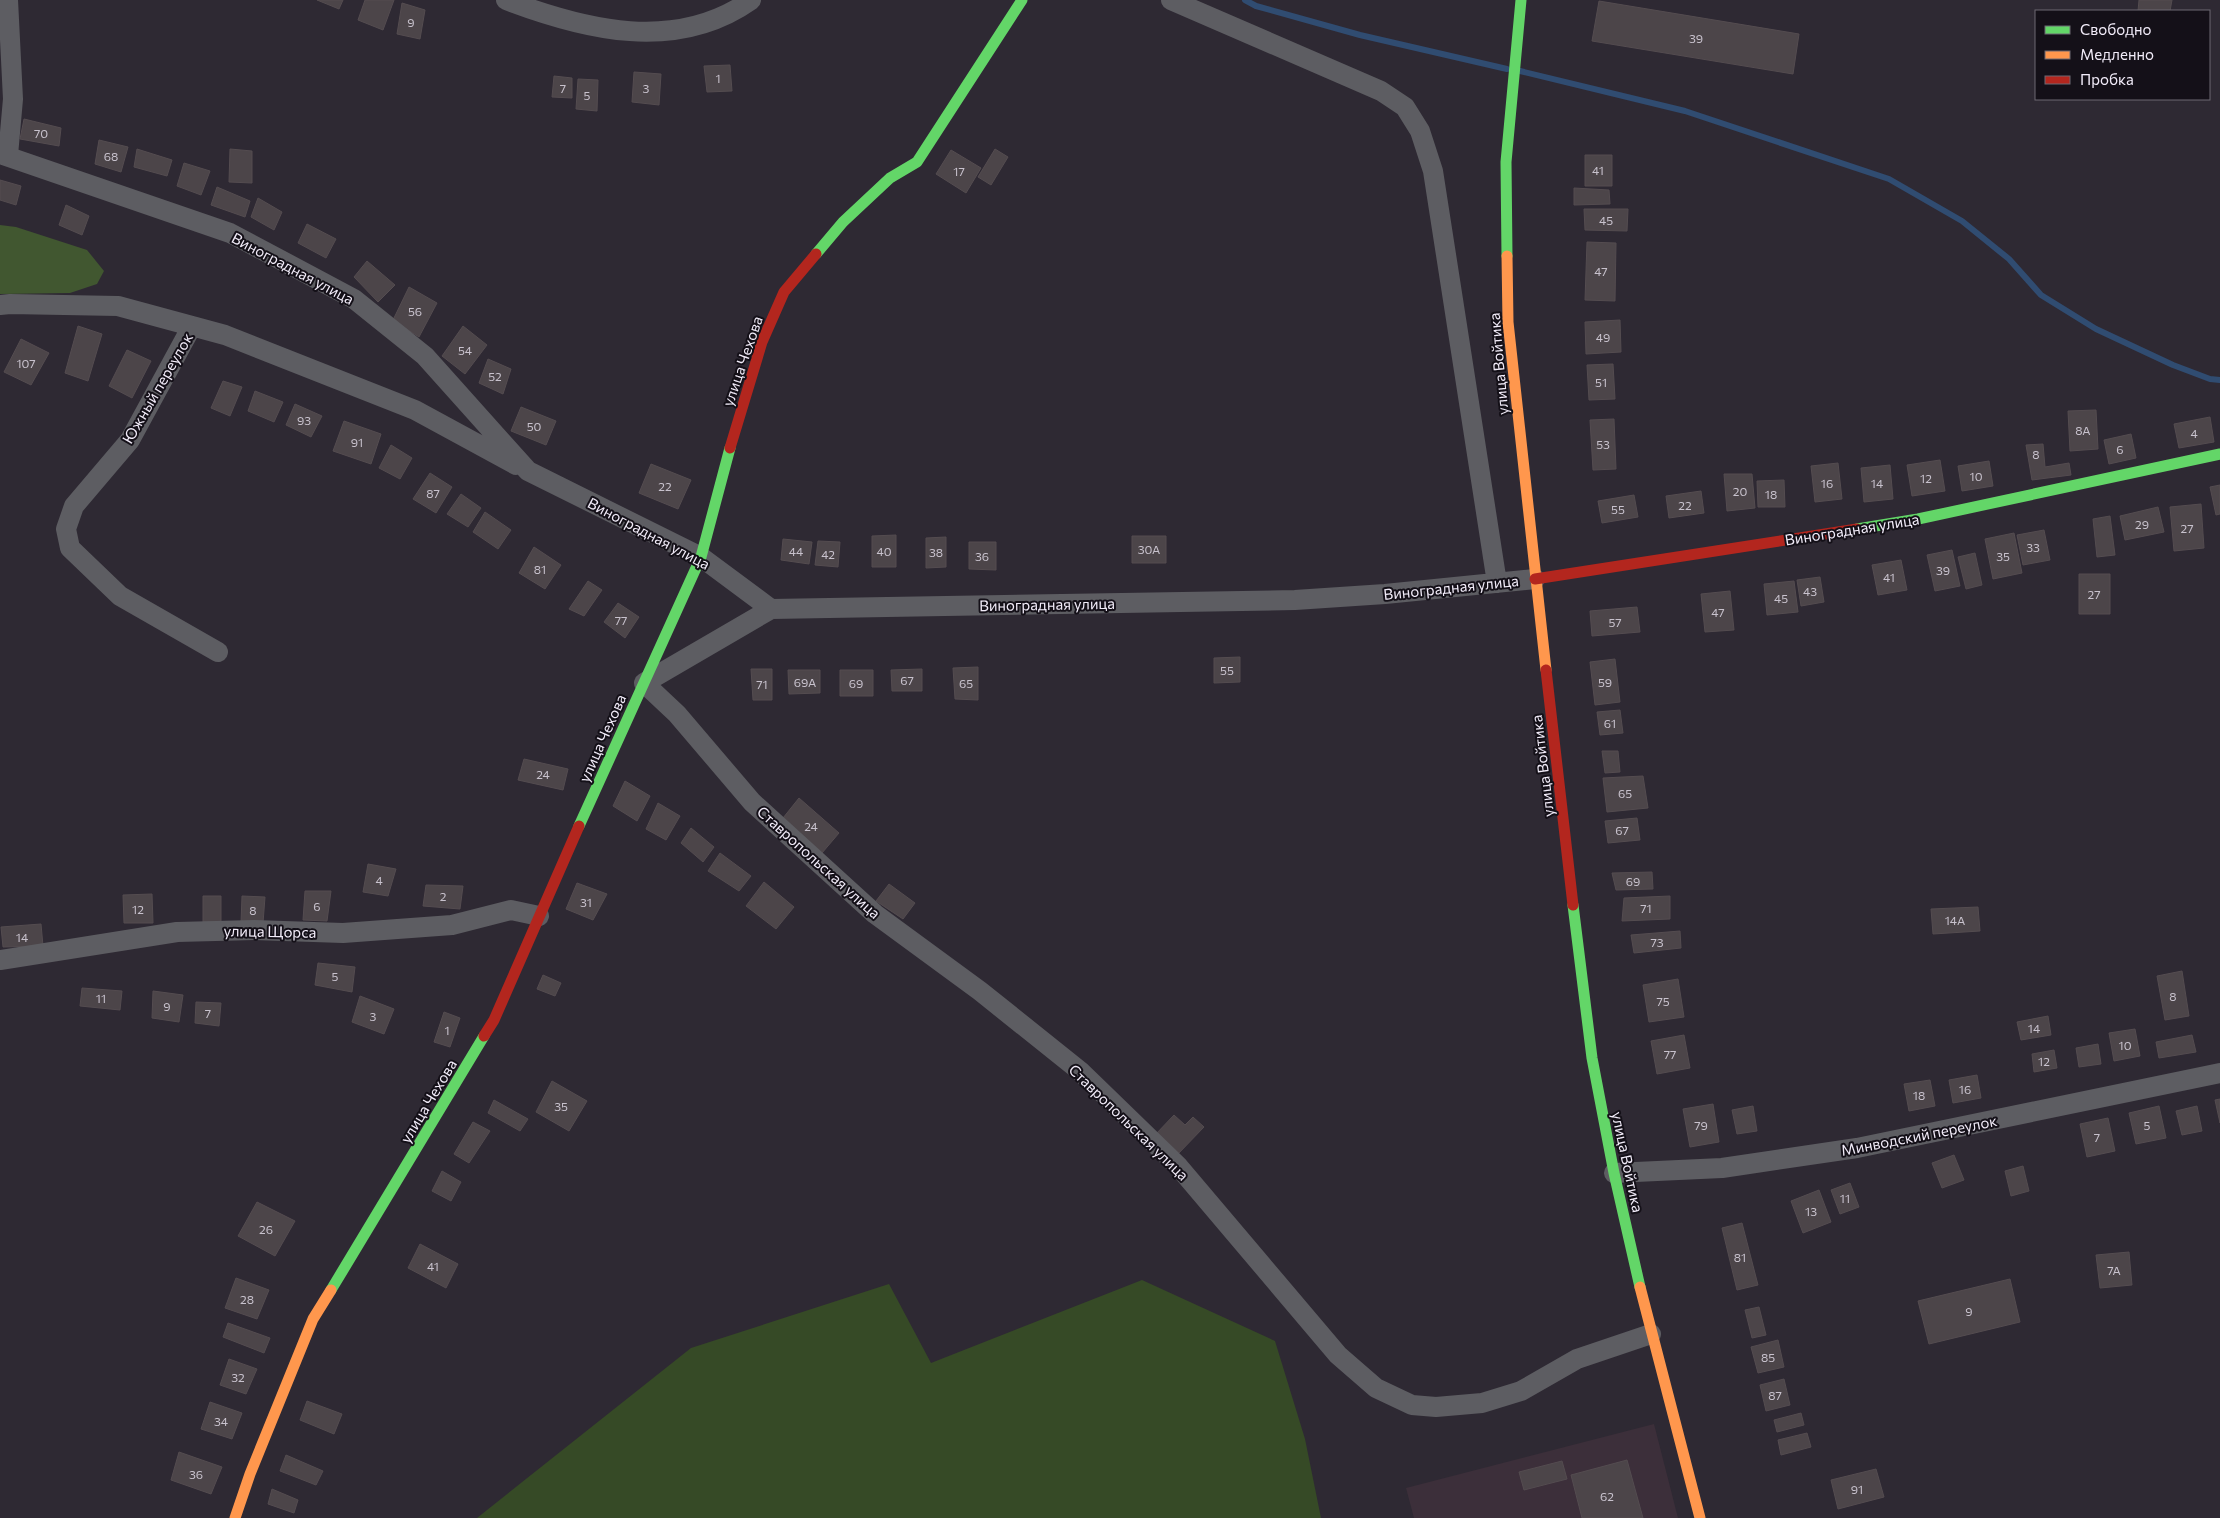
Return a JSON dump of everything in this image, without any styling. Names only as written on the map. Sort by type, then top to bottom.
[{"type":"street","points":[[4,155],[13,99],[8,0]]},
{"type":"street","points":[[506,0],[541,13],[613,31],[648,32],[700,25],[737,10],[751,0]]},
{"type":"street","name":"улица Чехова","points":[[235,1518],[250,1474],[313,1319],[494,1020],[701,557],[731,443],[762,342],[784,292],[842,222],[890,178],[917,162],[1022,0]]},
{"type":"street","points":[[1171,0],[1381,91],[1405,107],[1420,131],[1433,171],[1496,583]]},
{"type":"street","name":"улица Войтика","points":[[1521,0],[1506,162],[1508,322],[1535,579],[1591,1049],[1602,1118],[1651,1334],[1700,1518]]},
{"type":"street","name":"Виноградная улица","points":[[4,155],[230,233],[354,299],[425,356],[528,471],[701,557],[770,609],[1295,600],[1385,594],[1535,579],[1918,519],[2220,454]]},
{"type":"street","name":"Южный переулок","points":[[0,305],[118,306],[224,335],[415,410],[528,471]]},
{"type":"street","name":"Южный переулок","points":[[192,326],[130,440],[74,506],[66,529],[70,548],[120,596],[218,652]]},
{"type":"street","points":[[644,683],[770,609]]},
{"type":"street","name":"Ставропольская улица","points":[[644,683],[677,714],[752,802],[875,914],[980,991],[1080,1071],[1178,1166],[1338,1355],[1376,1388],[1412,1405],[1436,1407],[1482,1403],[1521,1391],[1577,1359],[1651,1334]]},
{"type":"street","name":"улица Щорса","points":[[0,960],[177,932],[254,930],[343,933],[452,925],[511,910],[539,916]]},
{"type":"street","name":"Минводский переулок","points":[[1614,1173],[1722,1168],[1857,1148],[2220,1073]]},
{"type":"shaded area","points":[[1654,1424],[1678,1518],[1414,1518],[1406,1488]]},
{"type":"green space","points":[[0,225],[16,227],[87,250],[104,271],[97,284],[70,293],[0,294]]},
{"type":"green space","points":[[1142,1280],[1275,1341],[1305,1439],[1321,1518],[477,1518],[691,1348],[889,1284],[931,1363]]},
{"type":"building","points":[[317,0],[343,0],[339,9]]},
{"type":"building","points":[[365,0],[394,0],[383,30],[358,20]]},
{"type":"building","points":[[2139,0],[2172,0],[2170,10],[2138,10]]},
{"type":"building","points":[[1599,1],[1799,34],[1793,74],[1592,41]]},
{"type":"building","points":[[402,3],[425,10],[420,39],[397,34]]},
{"type":"building","points":[[730,65],[732,91],[707,92],[704,66]]},
{"type":"building","points":[[634,72],[661,74],[659,105],[632,102]]},
{"type":"building","points":[[554,76],[572,78],[572,98],[552,97]]},
{"type":"building","points":[[578,79],[598,80],[597,111],[576,109]]},
{"type":"building","points":[[24,119],[61,128],[59,146],[20,139]]},
{"type":"building","points":[[99,140],[128,147],[121,172],[95,164]]},
{"type":"building","points":[[137,149],[172,160],[167,176],[134,167]]},
{"type":"building","points":[[230,149],[252,151],[252,183],[229,182]]},
{"type":"building","points":[[995,149],[1008,157],[991,185],[978,177]]},
{"type":"building","points":[[951,150],[981,168],[966,193],[936,174]]},
{"type":"building","points":[[1585,155],[1612,155],[1612,186],[1585,186]]},
{"type":"building","points":[[184,163],[210,171],[201,195],[177,186]]},
{"type":"building","points":[[0,180],[21,186],[16,205],[0,200]]},
{"type":"building","points":[[217,187],[250,201],[245,217],[211,205]]},
{"type":"building","points":[[1574,188],[1609,190],[1610,204],[1574,205]]},
{"type":"building","points":[[258,198],[282,212],[274,230],[251,217]]},
{"type":"building","points":[[66,205],[89,216],[82,235],[59,225]]},
{"type":"building","points":[[1584,209],[1628,209],[1627,231],[1585,230]]},
{"type":"building","points":[[307,224],[336,239],[326,258],[298,243]]},
{"type":"building","points":[[1587,242],[1616,243],[1615,301],[1585,300]]},
{"type":"building","points":[[367,261],[395,285],[378,302],[354,277]]},
{"type":"building","points":[[409,287],[437,303],[419,337],[393,320]]},
{"type":"building","points":[[1620,320],[1621,352],[1586,354],[1585,322]]},
{"type":"building","points":[[78,326],[102,334],[88,381],[65,373]]},
{"type":"building","points":[[463,326],[487,345],[465,374],[442,356]]},
{"type":"building","points":[[21,339],[49,353],[31,385],[4,372]]},
{"type":"building","points":[[127,350],[151,361],[132,398],[109,386]]},
{"type":"building","points":[[488,359],[511,369],[503,394],[479,383]]},
{"type":"building","points":[[1613,364],[1615,399],[1589,400],[1587,365]]},
{"type":"building","points":[[223,381],[242,387],[230,416],[211,408]]},
{"type":"building","points":[[255,391],[283,402],[274,422],[248,411]]},
{"type":"building","points":[[295,404],[322,416],[311,437],[286,425]]},
{"type":"building","points":[[521,407],[556,421],[546,445],[511,431]]},
{"type":"building","points":[[2096,410],[2098,449],[2070,451],[2068,411]]},
{"type":"building","points":[[2210,417],[2214,442],[2179,448],[2174,424]]},
{"type":"building","points":[[1614,419],[1616,469],[1593,470],[1590,420]]},
{"type":"building","points":[[344,421],[381,434],[371,464],[333,451]]},
{"type":"building","points":[[2131,434],[2136,458],[2109,464],[2104,440]]},
{"type":"building","points":[[2043,444],[2045,467],[2069,463],[2071,475],[2032,480],[2026,445]]},
{"type":"building","points":[[391,445],[412,458],[400,479],[379,468]]},
{"type":"building","points":[[1940,460],[1945,491],[1912,496],[1907,465]]},
{"type":"building","points":[[1989,461],[1993,486],[1962,491],[1958,466]]},
{"type":"building","points":[[1838,463],[1842,499],[1815,502],[1811,466]]},
{"type":"building","points":[[651,464],[691,480],[678,509],[639,493]]},
{"type":"building","points":[[1890,465],[1893,499],[1864,502],[1861,468]]},
{"type":"building","points":[[430,473],[452,487],[436,513],[413,499]]},
{"type":"building","points":[[1724,474],[1752,474],[1755,508],[1727,511]]},
{"type":"building","points":[[1784,480],[1785,507],[1758,507],[1757,481]]},
{"type":"building","points":[[2220,485],[2220,514],[2216,515],[2210,487]]},
{"type":"building","points":[[1701,491],[1704,513],[1669,518],[1666,496]]},
{"type":"building","points":[[461,494],[481,508],[468,527],[447,514]]},
{"type":"building","points":[[1634,495],[1638,517],[1602,523],[1598,501]]},
{"type":"building","points":[[2201,504],[2204,548],[2174,551],[2170,507]]},
{"type":"building","points":[[2158,507],[2164,532],[2125,540],[2120,516]]},
{"type":"building","points":[[485,512],[511,530],[498,549],[473,532]]},
{"type":"building","points":[[2110,516],[2115,555],[2097,557],[2093,519]]},
{"type":"building","points":[[2044,530],[2050,560],[2023,565],[2017,535]]},
{"type":"building","points":[[2014,533],[2022,573],[1993,579],[1985,539]]},
{"type":"building","points":[[896,535],[896,567],[872,567],[872,536]]},
{"type":"building","points":[[1132,536],[1166,536],[1166,563],[1132,563]]},
{"type":"building","points":[[946,537],[946,567],[926,568],[926,538]]},
{"type":"building","points":[[783,539],[812,542],[809,564],[781,560]]},
{"type":"building","points":[[818,541],[840,542],[838,567],[815,565]]},
{"type":"building","points":[[969,542],[996,542],[996,570],[969,569]]},
{"type":"building","points":[[534,547],[561,565],[545,589],[519,573]]},
{"type":"building","points":[[1952,550],[1960,586],[1935,591],[1927,555]]},
{"type":"building","points":[[1975,553],[1982,585],[1966,589],[1958,557]]},
{"type":"building","points":[[1901,560],[1907,590],[1878,595],[1872,565]]},
{"type":"building","points":[[2079,574],[2110,574],[2110,614],[2079,614]]},
{"type":"building","points":[[1820,577],[1824,602],[1801,606],[1797,580]]},
{"type":"building","points":[[588,581],[602,590],[584,616],[569,609]]},
{"type":"building","points":[[1794,581],[1798,612],[1767,615],[1764,584]]},
{"type":"building","points":[[1730,591],[1734,630],[1705,632],[1701,594]]},
{"type":"building","points":[[618,603],[639,617],[625,638],[604,622]]},
{"type":"building","points":[[1637,607],[1640,632],[1592,636],[1590,611]]},
{"type":"building","points":[[1240,657],[1240,682],[1214,683],[1214,658]]},
{"type":"building","points":[[1615,659],[1620,702],[1595,705],[1590,662]]},
{"type":"building","points":[[978,667],[978,700],[955,699],[953,668]]},
{"type":"building","points":[[751,669],[772,669],[772,700],[753,700]]},
{"type":"building","points":[[922,669],[922,691],[892,691],[891,670]]},
{"type":"building","points":[[788,670],[820,670],[820,693],[789,694]]},
{"type":"building","points":[[840,670],[873,670],[873,696],[840,696]]},
{"type":"building","points":[[1620,710],[1623,733],[1600,735],[1597,712]]},
{"type":"building","points":[[1602,751],[1618,751],[1620,772],[1605,773]]},
{"type":"building","points":[[524,759],[568,769],[563,790],[518,780]]},
{"type":"building","points":[[1643,776],[1648,808],[1607,812],[1603,778]]},
{"type":"building","points":[[625,781],[650,796],[637,821],[613,806]]},
{"type":"building","points":[[799,798],[839,833],[822,853],[783,818]]},
{"type":"building","points":[[658,803],[680,816],[666,840],[646,829]]},
{"type":"building","points":[[1637,818],[1640,840],[1608,843],[1605,821]]},
{"type":"building","points":[[691,828],[714,847],[703,862],[681,843]]},
{"type":"building","points":[[720,853],[751,876],[739,891],[708,871]]},
{"type":"building","points":[[368,864],[396,869],[388,896],[363,892]]},
{"type":"building","points":[[1652,872],[1653,889],[1616,890],[1612,873]]},
{"type":"building","points":[[764,882],[794,907],[776,929],[746,906]]},
{"type":"building","points":[[577,883],[607,894],[593,920],[566,909]]},
{"type":"building","points":[[889,884],[915,903],[903,919],[876,901]]},
{"type":"building","points":[[426,885],[463,886],[460,909],[423,906]]},
{"type":"building","points":[[305,891],[331,891],[327,921],[303,920]]},
{"type":"building","points":[[152,894],[153,923],[124,923],[123,895]]},
{"type":"building","points":[[203,896],[221,896],[221,922],[203,922]]},
{"type":"building","points":[[242,896],[265,897],[263,923],[241,923]]},
{"type":"building","points":[[1670,896],[1670,919],[1622,921],[1624,898]]},
{"type":"building","points":[[1978,907],[1980,931],[1933,934],[1931,909]]},
{"type":"building","points":[[41,924],[43,946],[3,947],[1,927]]},
{"type":"building","points":[[1680,931],[1681,948],[1634,953],[1631,935]]},
{"type":"building","points":[[318,963],[355,967],[352,992],[315,985]]},
{"type":"building","points":[[2182,971],[2189,1016],[2165,1020],[2157,976]]},
{"type":"building","points":[[543,975],[561,983],[555,996],[537,989]]},
{"type":"building","points":[[1678,979],[1684,1017],[1649,1022],[1643,985]]},
{"type":"building","points":[[82,988],[122,991],[120,1010],[80,1006]]},
{"type":"building","points":[[153,991],[183,995],[179,1022],[152,1018]]},
{"type":"building","points":[[360,996],[394,1009],[384,1034],[352,1022]]},
{"type":"building","points":[[196,1002],[221,1003],[219,1026],[195,1023]]},
{"type":"building","points":[[444,1012],[460,1018],[450,1047],[434,1042]]},
{"type":"building","points":[[2048,1016],[2051,1035],[2021,1040],[2017,1022]]},
{"type":"building","points":[[2135,1029],[2140,1056],[2114,1061],[2109,1033]]},
{"type":"building","points":[[1684,1035],[1690,1068],[1657,1074],[1651,1041]]},
{"type":"building","points":[[2192,1035],[2196,1052],[2159,1058],[2156,1042]]},
{"type":"building","points":[[2098,1044],[2101,1064],[2079,1067],[2076,1048]]},
{"type":"building","points":[[2054,1050],[2057,1068],[2034,1072],[2032,1054]]},
{"type":"building","points":[[1977,1075],[1981,1098],[1953,1103],[1949,1080]]},
{"type":"building","points":[[1930,1080],[1935,1106],[1909,1111],[1904,1084]]},
{"type":"building","points":[[552,1081],[587,1101],[569,1131],[536,1112]]},
{"type":"building","points":[[2220,1099],[2220,1123],[2215,1100]]},
{"type":"building","points":[[494,1100],[528,1119],[520,1131],[488,1113]]},
{"type":"building","points":[[1713,1104],[1719,1142],[1690,1147],[1683,1109]]},
{"type":"building","points":[[1753,1106],[1757,1131],[1737,1134],[1732,1110]]},
{"type":"building","points":[[2159,1106],[2166,1138],[2136,1144],[2129,1113]]},
{"type":"building","points":[[2197,1106],[2202,1131],[2182,1135],[2176,1111]]},
{"type":"building","points":[[1174,1115],[1185,1125],[1193,1117],[1204,1127],[1177,1155],[1155,1135]]},
{"type":"building","points":[[2108,1118],[2115,1151],[2087,1157],[2080,1124]]},
{"type":"building","points":[[473,1122],[490,1131],[469,1163],[454,1154]]},
{"type":"building","points":[[1954,1155],[1964,1180],[1942,1188],[1932,1163]]},
{"type":"building","points":[[2023,1166],[2029,1191],[2011,1196],[2005,1171]]},
{"type":"building","points":[[442,1171],[461,1182],[451,1201],[432,1191]]},
{"type":"building","points":[[1850,1183],[1859,1207],[1840,1214],[1831,1190]]},
{"type":"building","points":[[1819,1190],[1831,1222],[1803,1233],[1791,1201]]},
{"type":"building","points":[[257,1202],[295,1221],[275,1256],[238,1236]]},
{"type":"building","points":[[1742,1223],[1758,1285],[1737,1290],[1722,1228]]},
{"type":"building","points":[[420,1244],[458,1264],[446,1288],[408,1268]]},
{"type":"building","points":[[2129,1252],[2132,1285],[2100,1288],[2096,1255]]},
{"type":"building","points":[[236,1278],[269,1290],[257,1319],[225,1308]]},
{"type":"building","points":[[2010,1279],[2020,1322],[1929,1344],[1918,1301]]},
{"type":"building","points":[[1759,1307],[1766,1335],[1752,1338],[1745,1310]]},
{"type":"building","points":[[228,1323],[270,1338],[264,1353],[223,1337]]},
{"type":"building","points":[[1778,1340],[1784,1367],[1758,1373],[1751,1347]]},
{"type":"building","points":[[229,1359],[257,1369],[246,1394],[220,1385]]},
{"type":"building","points":[[1784,1379],[1790,1405],[1766,1411],[1760,1385]]},
{"type":"building","points":[[307,1401],[342,1414],[334,1434],[300,1420]]},
{"type":"building","points":[[210,1402],[242,1413],[232,1439],[201,1429]]},
{"type":"building","points":[[1801,1413],[1804,1425],[1777,1432],[1774,1420]]},
{"type":"building","points":[[1807,1433],[1811,1447],[1781,1455],[1778,1440]]},
{"type":"building","points":[[179,1452],[222,1467],[211,1494],[171,1480]]},
{"type":"building","points":[[286,1455],[323,1471],[316,1485],[280,1471]]},
{"type":"building","points":[[1627,1460],[1643,1518],[1582,1518],[1571,1475]]},
{"type":"building","points":[[1562,1461],[1567,1479],[1524,1490],[1519,1472]]},
{"type":"building","points":[[1876,1469],[1884,1497],[1838,1509],[1831,1480]]},
{"type":"building","points":[[272,1489],[298,1500],[294,1513],[268,1504]]},
{"type":"waterway","points":[[1245,0],[1256,6],[1360,35],[1507,69]]},
{"type":"waterway","points":[[1520,71],[1685,111],[1889,179],[1962,221],[2009,259],[2041,295],[2096,329],[2173,365],[2210,379],[2220,380]]},
{"type":"traffic: fast","points":[[816,254],[843,222],[890,178],[917,162],[1022,0]]},
{"type":"traffic: fast","points":[[1507,256],[1506,162],[1521,0]]},
{"type":"traffic: fast","points":[[579,826],[701,557],[730,448]]},
{"type":"traffic: fast","points":[[1857,529],[1918,519],[2220,454]]},
{"type":"traffic: fast","points":[[1573,905],[1592,1058],[1614,1173],[1640,1287]]},
{"type":"traffic: fast","points":[[331,1290],[484,1036]]},
{"type":"traffic: slow","points":[[1507,256],[1508,322],[1546,670]]},
{"type":"traffic: slow","points":[[1640,1287],[1700,1518]]},
{"type":"traffic: slow","points":[[235,1518],[250,1474],[313,1319],[331,1290]]},
{"type":"traffic: jam","points":[[730,448],[762,342],[784,292],[816,254]]},
{"type":"traffic: jam","points":[[1535,579],[1857,529]]},
{"type":"traffic: jam","points":[[1546,670],[1573,905]]},
{"type":"traffic: jam","points":[[484,1036],[494,1020],[579,826]]}]
